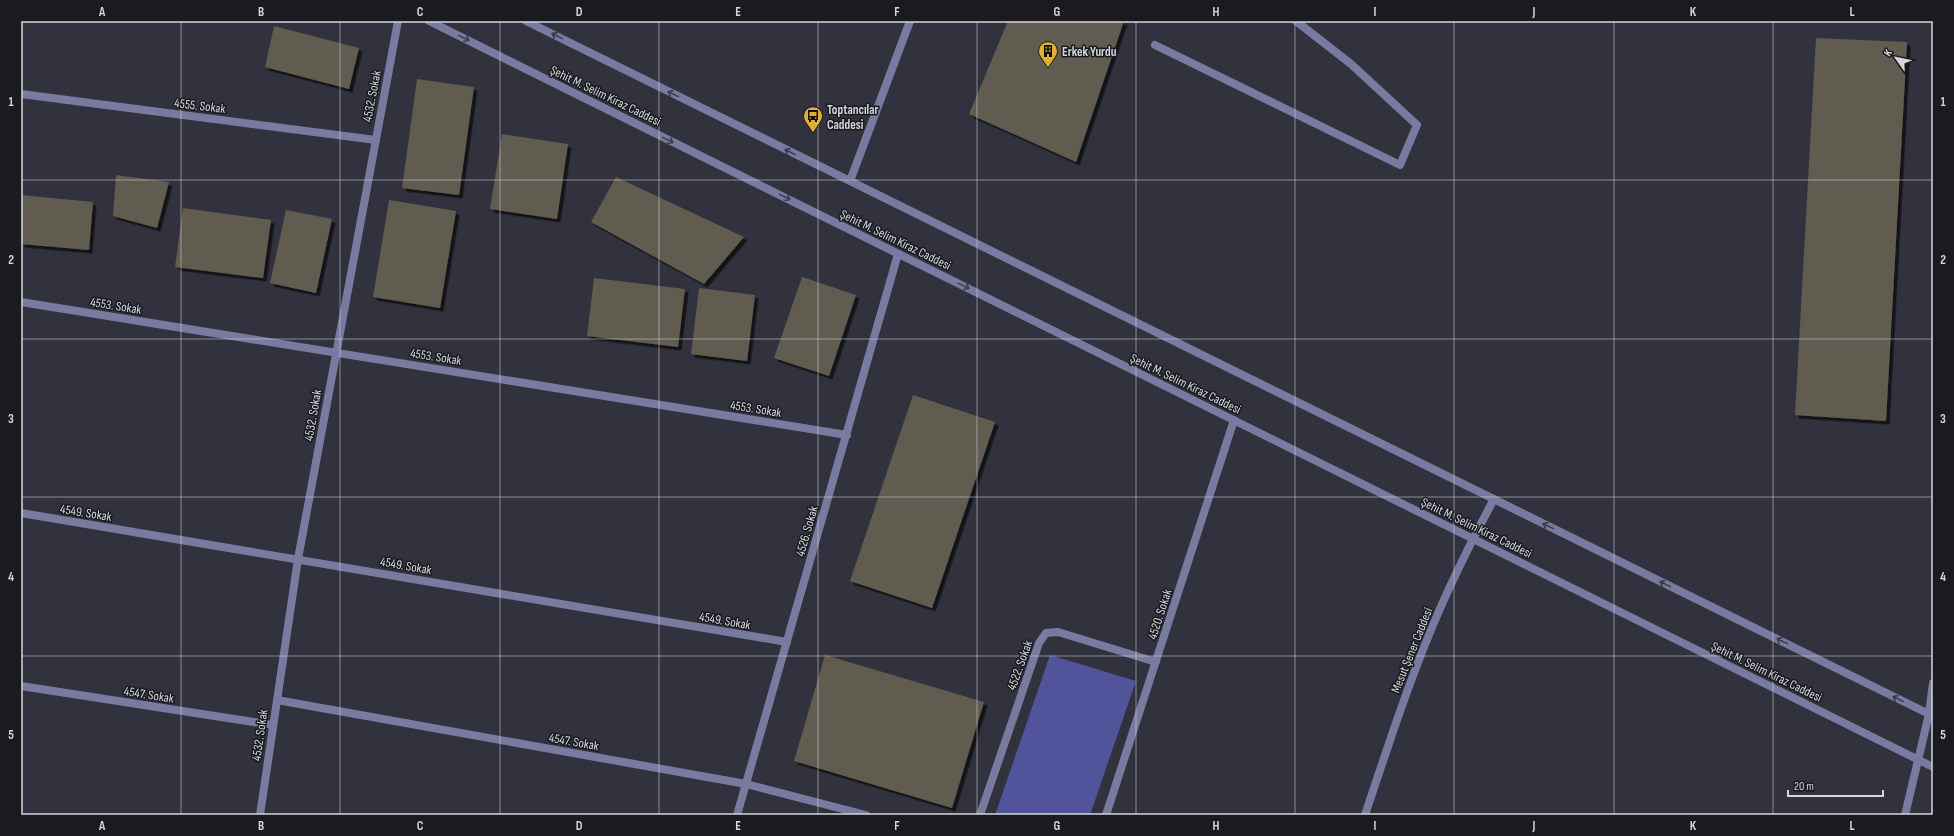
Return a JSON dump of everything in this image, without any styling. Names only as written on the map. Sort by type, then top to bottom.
[{"type":"street","name":"4532. Sokak","points":[[260,815],[298,559],[398,21]]},
{"type":"street","name":"Şehit M. Selim Kiraz Caddesi","points":[[429,21],[1933,767]]},
{"type":"street","points":[[526,21],[1931,715]]},
{"type":"street","points":[[850,181],[910,21]]},
{"type":"street","points":[[1156,45],[1400,164],[1417,125],[1351,64],[1296,21]]},
{"type":"street","name":"4555. Sokak","points":[[21,94],[376,140]]},
{"type":"street","name":"4526. Sokak","points":[[738,815],[898,254]]},
{"type":"street","name":"4553. Sokak","points":[[21,302],[847,435]]},
{"type":"street","name":"4520. Sokak","points":[[1106,815],[1234,420]]},
{"type":"street","name":"Mesut Şener Caddesi","points":[[1365,815],[1403,702],[1433,625],[1473,539],[1494,499]]},
{"type":"street","name":"4549. Sokak","points":[[21,513],[787,642]]},
{"type":"street","name":"4522. Sokak","points":[[980,815],[1039,643],[1046,633],[1058,632],[1156,662]]},
{"type":"street","points":[[1905,815],[1918,760],[1931,715],[1933,683]]},
{"type":"street","name":"4547. Sokak","points":[[21,686],[273,725]]},
{"type":"street","name":"4547. Sokak","points":[[277,700],[746,784],[866,815]]},
{"type":"shaded area","points":[[1050,655],[1136,681],[1090,815],[995,815]]},
{"type":"building","name":"Erkek Yurdu","points":[[1008,21],[1124,21],[1076,162],[969,114]]},
{"type":"building","points":[[274,26],[359,48],[349,89],[265,67]]},
{"type":"building","points":[[1816,38],[1907,42],[1886,421],[1795,415]]},
{"type":"building","points":[[417,79],[474,87],[459,195],[402,188]]},
{"type":"building","points":[[502,134],[568,144],[557,219],[490,209]]},
{"type":"building","points":[[116,175],[169,182],[157,228],[113,216]]},
{"type":"building","points":[[616,177],[744,237],[704,284],[591,222]]},
{"type":"building","points":[[21,195],[93,202],[89,250],[21,244]]},
{"type":"building","points":[[389,200],[456,211],[440,308],[373,297]]},
{"type":"building","points":[[183,208],[271,220],[263,278],[175,267]]},
{"type":"building","points":[[286,210],[332,219],[316,293],[270,283]]},
{"type":"building","points":[[802,277],[856,295],[829,376],[774,358]]},
{"type":"building","points":[[594,278],[685,289],[678,347],[587,336]]},
{"type":"building","points":[[699,288],[755,295],[747,361],[691,354]]},
{"type":"building","points":[[913,395],[995,422],[932,608],[850,581]]},
{"type":"building","points":[[825,655],[984,702],[952,808],[794,761]]},
{"type":"place","name":"Erkek Yurdu","points":[[1048,68]]},
{"type":"place","name":"Toptancılar Caddesi","points":[[813,133]]}]
